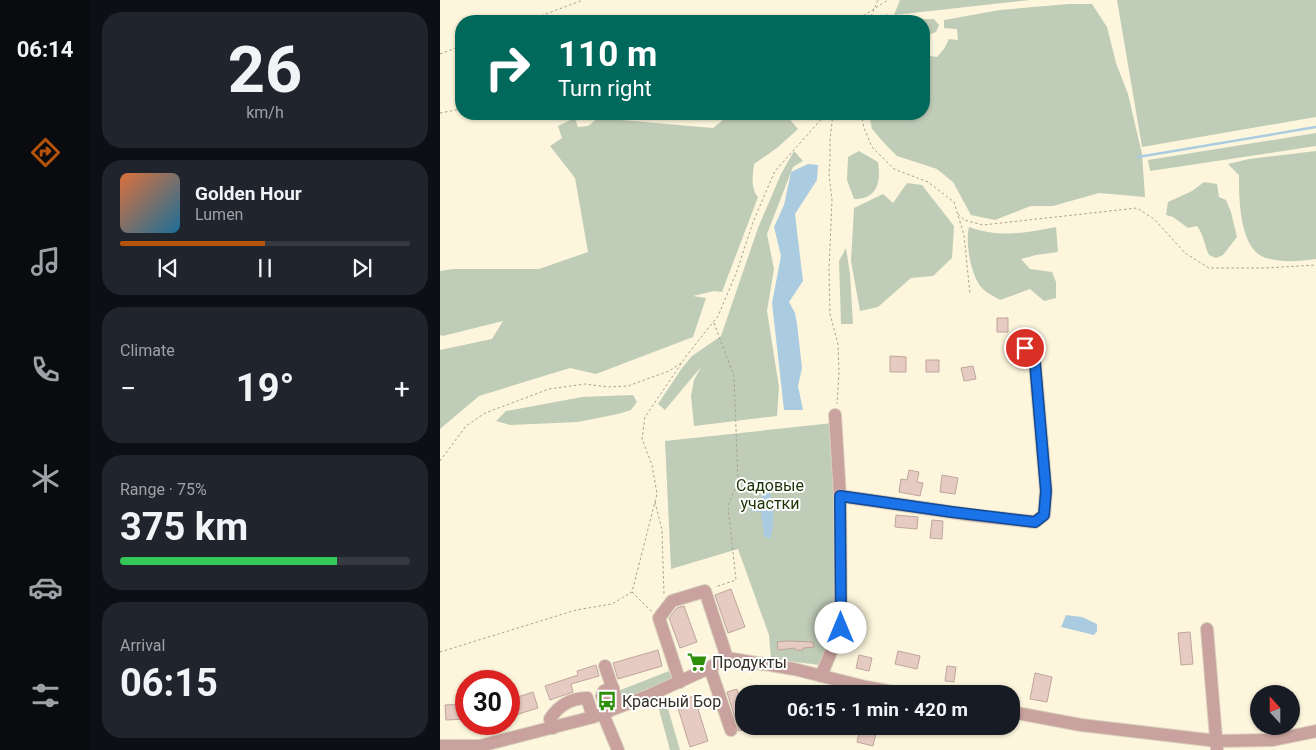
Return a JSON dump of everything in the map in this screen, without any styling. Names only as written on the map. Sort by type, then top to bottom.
[{"type":"street","points":[[840,496],[1035,522],[1044,515],[1046,491],[1035,363],[1025,348]]},
{"type":"street","points":[[821,676],[841,628],[840,496],[836,415]]},
{"type":"street","points":[[680,682],[658,618],[672,601],[705,591],[727,658]]},
{"type":"street","points":[[1207,629],[1217,745]]},
{"type":"street","points":[[440,746],[480,746],[553,728],[606,712],[680,682],[727,658],[794,669],[858,685]]},
{"type":"street","points":[[605,666],[613,688],[604,692],[602,696],[618,750]]},
{"type":"street","points":[[710,668],[731,730]]},
{"type":"street","points":[[553,728],[550,719],[554,712],[567,702],[579,698],[587,698],[606,712]]},
{"type":"street","points":[[1020,714],[1081,725],[1217,745],[1273,740],[1316,731]]},
{"type":"path","points":[[543,15],[583,0]]},
{"type":"path","points":[[871,15],[878,0]]},
{"type":"path","points":[[863,15],[888,0]]},
{"type":"path","points":[[440,54],[455,48]]},
{"type":"path","points":[[440,113],[455,110]]},
{"type":"path","points":[[440,652],[576,610],[612,604],[632,592],[657,494],[652,464],[642,440],[645,417],[682,362],[718,316],[737,271],[753,222],[775,171],[821,120]]},
{"type":"path","points":[[832,120],[829,174],[832,200],[829,270],[830,314],[838,344],[839,373],[836,415]]},
{"type":"path","points":[[862,120],[872,147],[894,169],[928,182],[954,202],[964,235],[970,294]]},
{"type":"path","points":[[958,214],[964,220],[983,225],[1136,208],[1154,219],[1185,254],[1209,268],[1266,268],[1316,265]]},
{"type":"path","points":[[705,591],[736,580],[728,506],[738,482],[734,376],[714,322]]},
{"type":"path","points":[[440,461],[466,426],[485,414],[549,389],[585,384],[608,387],[628,386],[669,371],[682,362]]},
{"type":"path","points":[[655,501],[662,530],[664,597]]},
{"type":"path","points":[[632,592],[658,618]]},
{"type":"green space","points":[[900,0],[1030,0],[894,15]]},
{"type":"green space","points":[[1117,0],[1316,0],[1316,117],[1142,147]]},
{"type":"green space","points":[[1092,4],[1107,27],[1116,63],[1128,94],[1142,154],[1145,197],[1099,193],[1053,206],[1031,206],[995,220],[971,215],[953,182],[937,169],[897,156],[872,129],[870,120],[930,120],[930,56],[937,57],[949,39],[958,40],[957,29],[944,28],[944,20],[1000,10]]},
{"type":"green space","points":[[930,19],[934,19],[939,25],[936,32],[930,34]]},
{"type":"green space","points":[[571,120],[576,120],[578,127],[588,126],[596,120],[621,120],[713,128],[723,120],[790,120],[798,129],[777,148],[754,164],[753,185],[758,197],[722,292],[714,291],[693,296],[706,298],[693,337],[596,374],[570,368],[479,396],[440,429],[440,350],[492,339],[503,321],[443,336],[440,335],[440,271],[453,269],[539,269],[588,252],[575,178],[550,146],[562,138],[558,126]]},
{"type":"green space","points":[[1316,133],[1316,146],[1150,171],[1148,160]]},
{"type":"green space","points":[[794,151],[803,161],[793,167],[767,234],[774,269],[767,311],[779,387],[777,416],[694,426],[691,396],[694,380],[701,367],[665,410],[658,404],[692,356],[721,336],[758,228],[781,174]]},
{"type":"green space","points":[[859,151],[878,162],[879,176],[873,192],[868,196],[854,199],[847,180],[848,157]]},
{"type":"green space","points":[[1316,151],[1316,259],[1285,261],[1266,258],[1257,253],[1250,245],[1242,222],[1239,175],[1228,164],[1249,159]]},
{"type":"green space","points":[[1204,182],[1217,184],[1219,197],[1226,200],[1231,212],[1237,237],[1223,255],[1216,258],[1209,255],[1197,226],[1188,228],[1173,217],[1166,215],[1168,202],[1192,191]]},
{"type":"green space","points":[[907,183],[922,185],[954,226],[952,258],[933,276],[911,278],[878,307],[860,311],[851,261],[854,208],[883,194],[893,203]]},
{"type":"green space","points":[[969,227],[991,232],[1023,233],[1056,227],[1058,252],[1021,259],[1030,269],[1052,272],[1056,282],[1056,298],[1044,301],[1030,289],[1000,300],[985,291],[977,282],[972,267],[968,250]]},
{"type":"green space","points":[[846,248],[850,274],[853,324],[841,324],[839,261]]},
{"type":"green space","points":[[633,395],[637,402],[631,410],[578,422],[510,425],[496,421],[506,411],[582,397]]},
{"type":"green space","name":"Садовые участки","points":[[833,423],[836,631],[820,665],[771,659],[769,635],[738,549],[671,569],[665,441]]},
{"type":"green space","points":[[669,671],[673,681],[622,701],[618,691]]},
{"type":"green space","points":[[667,705],[680,750],[670,750],[658,706]]},
{"type":"water","points":[[808,164],[818,165],[817,180],[795,214],[803,281],[789,302],[795,313],[797,324],[802,368],[798,386],[803,410],[784,410],[772,303],[781,256],[774,227],[784,205],[791,172]]},
{"type":"water","points":[[768,487],[772,499],[773,513],[773,527],[770,539],[764,536],[761,512],[751,511],[751,506],[761,503],[762,489]]},
{"type":"water","points":[[1066,615],[1082,617],[1097,624],[1097,631],[1094,635],[1061,627]]},
{"type":"building","points":[[997,318],[1008,318],[1008,332],[997,332]]},
{"type":"building","points":[[890,356],[906,357],[906,372],[890,372]]},
{"type":"building","points":[[926,360],[939,360],[939,372],[926,372]]},
{"type":"building","points":[[973,366],[976,379],[964,381],[961,368]]},
{"type":"building","points":[[909,470],[919,472],[917,482],[923,483],[920,496],[899,492],[901,479],[907,480]]},
{"type":"building","points":[[942,475],[958,478],[955,494],[940,492]]},
{"type":"building","points":[[896,515],[918,517],[917,529],[895,527]]},
{"type":"building","points":[[932,520],[943,521],[942,539],[930,538]]},
{"type":"building","points":[[731,589],[745,627],[728,633],[715,595]]},
{"type":"building","points":[[684,606],[697,642],[680,648],[669,618],[677,608]]},
{"type":"building","points":[[1190,632],[1193,664],[1181,665],[1178,633]]},
{"type":"building","points":[[777,642],[813,642],[814,647],[803,648],[803,650],[795,650],[795,648],[778,650]]},
{"type":"building","points":[[658,650],[662,666],[618,679],[613,663]]},
{"type":"building","points":[[898,651],[920,656],[917,669],[895,664]]},
{"type":"building","points":[[859,655],[872,658],[869,671],[856,668]]},
{"type":"building","points":[[596,665],[599,676],[571,684],[573,692],[550,700],[545,686],[578,675],[577,671]]},
{"type":"building","points":[[947,666],[956,667],[954,682],[945,681]]},
{"type":"building","points":[[1035,673],[1052,677],[1047,702],[1030,699]]},
{"type":"building","points":[[735,690],[735,718],[727,692]]},
{"type":"building","points":[[533,692],[538,708],[520,714],[520,696]]},
{"type":"building","points":[[694,696],[708,741],[690,747],[676,702]]},
{"type":"building","points":[[445,705],[455,705],[455,720],[446,720]]},
{"type":"building","points":[[859,735],[876,735],[873,746],[857,742]]},
{"type":"waterway","points":[[1138,157],[1316,127]]},
{"type":"place","name":"Продукты","points":[[697,662]]},
{"type":"place","name":"Красный Бор","points":[[607,701]]},
{"type":"route","points":[[841,628],[840,496],[970,515],[1035,522],[1044,515],[1046,491],[1035,363],[1025,348]]}]
